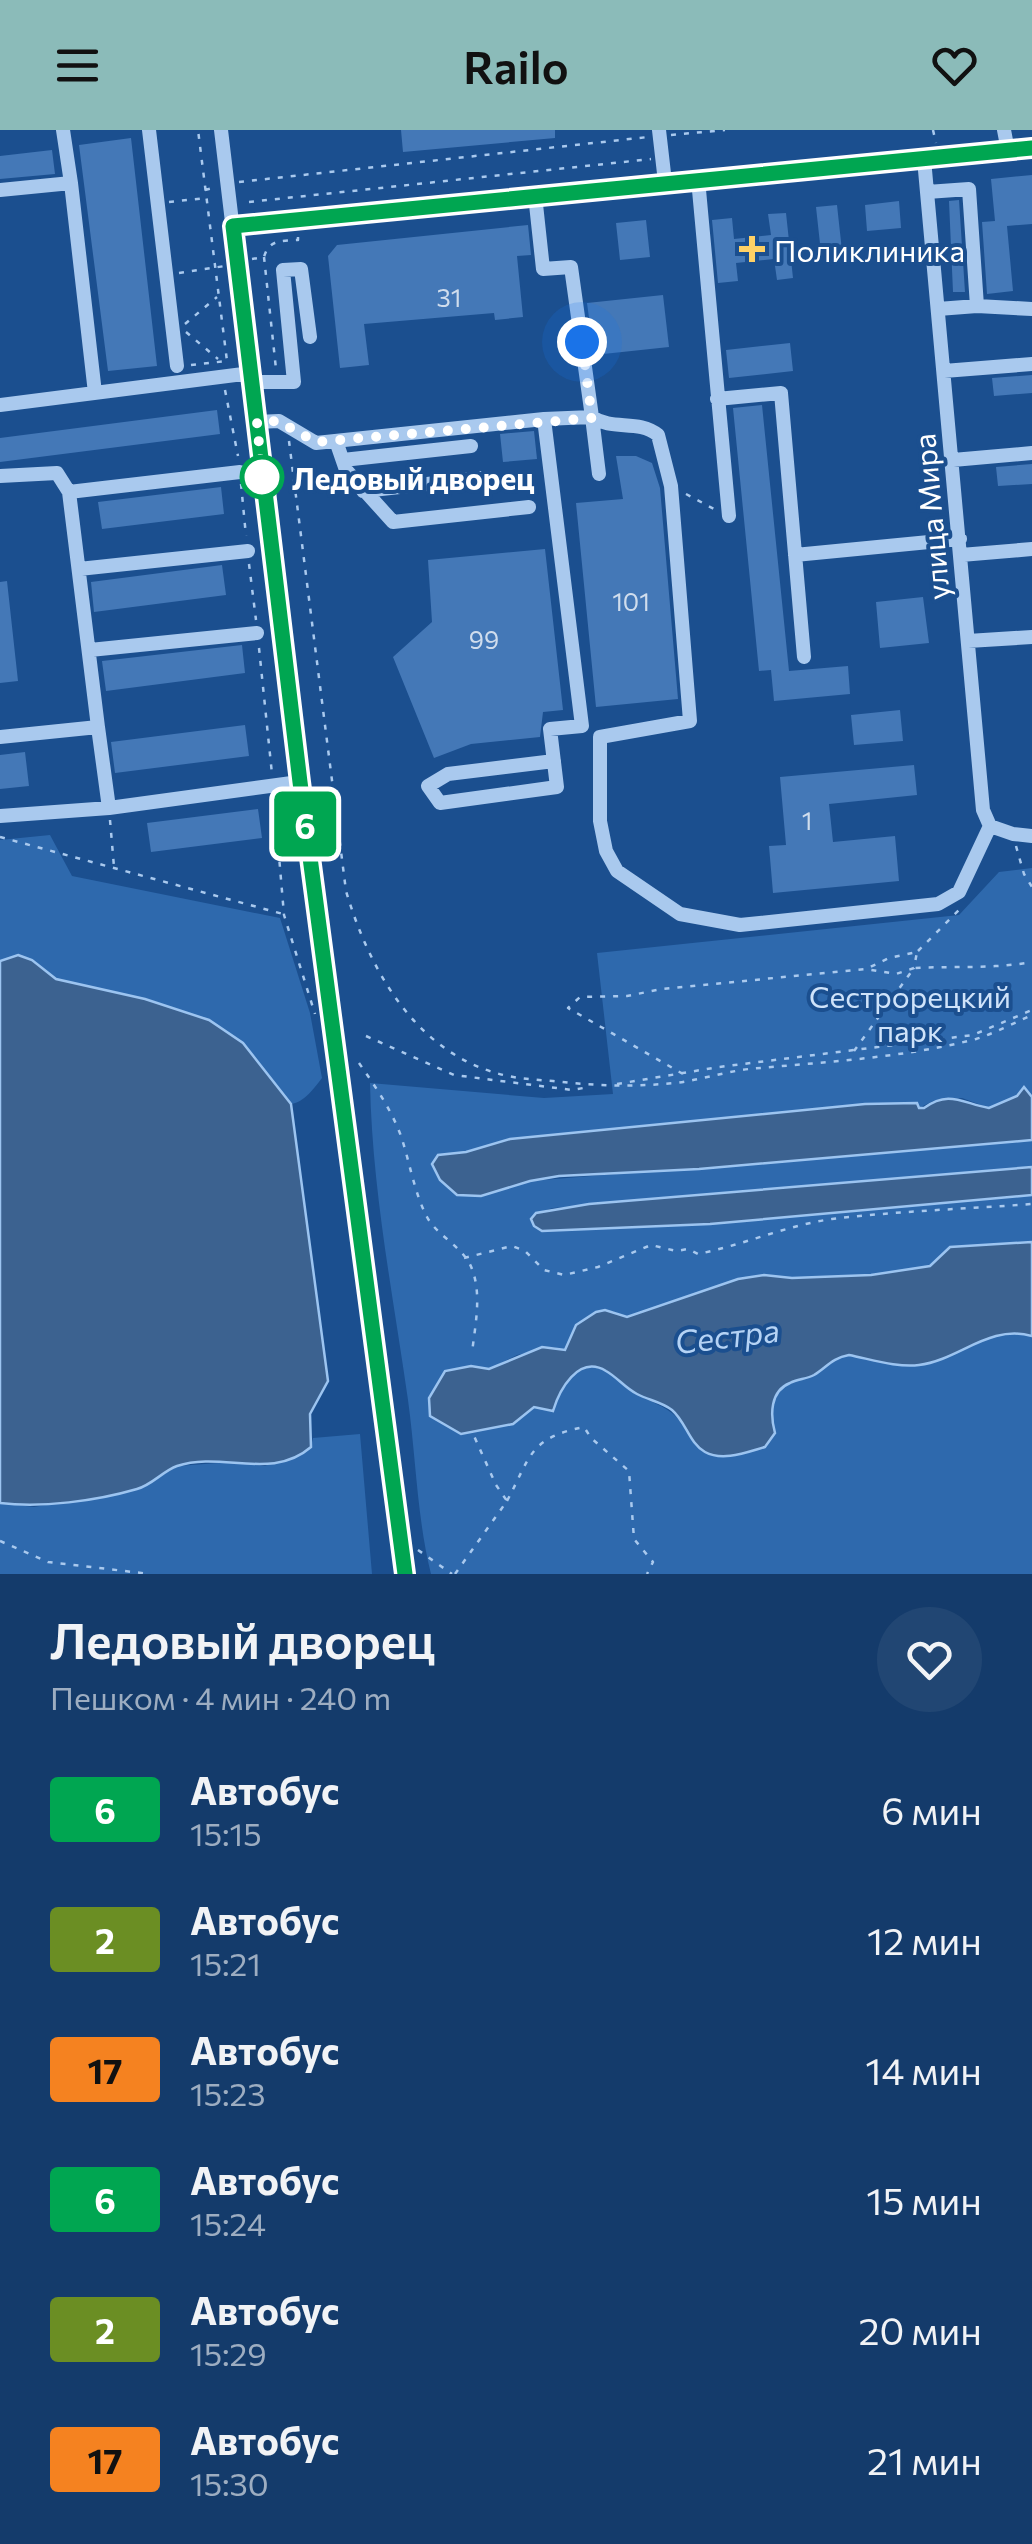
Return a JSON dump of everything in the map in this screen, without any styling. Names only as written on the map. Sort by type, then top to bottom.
[{"type":"street","points":[[63,130],[94,393]]},
{"type":"street","points":[[150,130],[177,366]]},
{"type":"street","points":[[221,130],[300,782],[405,1574]]},
{"type":"street","points":[[1004,130],[1008,150]]},
{"type":"street","points":[[659,133],[665,182]]},
{"type":"street","points":[[233,226],[1032,148]]},
{"type":"street","name":"улица Мира","points":[[924,158],[983,810],[990,826]]},
{"type":"street","points":[[698,179],[729,516]]},
{"type":"street","points":[[0,190],[71,183]]},
{"type":"street","points":[[927,192],[969,189],[977,306]]},
{"type":"street","points":[[535,195],[543,269],[571,267],[600,474]]},
{"type":"street","points":[[0,405],[94,393],[222,369],[252,378],[294,382],[283,270],[301,269],[310,337]]},
{"type":"street","points":[[938,309],[1032,309]]},
{"type":"street","points":[[944,371],[1032,364]]},
{"type":"street","points":[[717,399],[780,393],[804,657]]},
{"type":"street","points":[[257,422],[278,421],[316,442],[592,418],[604,425],[641,426],[658,434],[672,486],[690,721],[600,737],[600,821],[606,850],[617,872],[680,914],[740,924],[938,904],[959,892],[990,826],[1032,836]]},
{"type":"street","points":[[544,420],[582,726],[550,729],[554,761],[557,787],[440,803],[428,786],[448,774],[554,761]]},
{"type":"street","points":[[336,440],[346,470],[393,522],[529,507]]},
{"type":"street","points":[[343,460],[471,446]]},
{"type":"street","points":[[953,460],[1032,454]]},
{"type":"street","points":[[69,492],[240,472]]},
{"type":"street","points":[[0,476],[57,474],[69,492],[110,808]]},
{"type":"street","points":[[363,491],[482,478]]},
{"type":"street","points":[[795,555],[960,547],[1032,549]]},
{"type":"street","points":[[79,568],[248,551]]},
{"type":"street","points":[[90,650],[257,632]]},
{"type":"street","points":[[968,641],[1032,637]]},
{"type":"street","points":[[0,738],[98,727]]},
{"type":"street","points":[[0,816],[110,808],[300,782]]},
{"type":"path","points":[[198,130],[226,361],[222,369]]},
{"type":"path","points":[[246,181],[659,133],[724,130]]},
{"type":"path","points":[[250,202],[661,158]]},
{"type":"path","points":[[158,203],[206,198]]},
{"type":"path","points":[[264,256],[278,380]]},
{"type":"path","points":[[166,274],[215,268]]},
{"type":"path","points":[[218,296],[180,328],[222,369],[240,472],[284,915],[319,1026]]},
{"type":"path","points":[[177,366],[222,369]]},
{"type":"path","points":[[286,425],[346,891],[355,923],[376,968],[401,1007],[425,1034],[468,1062],[507,1076],[596,1086],[678,1082],[721,1072],[863,1058],[977,1038],[1032,1013]]},
{"type":"path","points":[[672,486],[729,516]]},
{"type":"path","points":[[110,808],[114,867]]},
{"type":"path","points":[[1013,834],[1024,874],[1032,886]]},
{"type":"path","points":[[0,837],[284,915]]},
{"type":"path","points":[[853,1052],[914,968],[917,952],[889,958],[866,969]]},
{"type":"path","points":[[685,1074],[568,1008],[580,997],[627,996],[662,989],[866,969],[896,974],[914,968],[996,968],[1032,962]]},
{"type":"path","points":[[366,1036],[454,1075],[572,1090],[972,1035],[1032,1013]]},
{"type":"path","points":[[359,1063],[384,1099],[400,1134],[429,1222],[472,1266],[478,1307],[472,1353]]},
{"type":"path","points":[[464,1258],[512,1246],[544,1270],[564,1274],[598,1267],[651,1245],[676,1251],[688,1249],[698,1254],[832,1219],[874,1217],[902,1210],[1032,1204]]},
{"type":"path","points":[[418,1550],[454,1574],[508,1501],[536,1446],[554,1434],[584,1427],[629,1471],[634,1539],[653,1562],[647,1574]]},
{"type":"path","points":[[474,1436],[496,1485],[508,1501]]},
{"type":"path","points":[[0,1541],[48,1562],[150,1574]]},
{"type":"green space","points":[[50,835],[72,876],[280,918],[310,1013],[322,1078],[309,1094],[291,1104],[243,1043],[144,999],[56,979],[19,955],[0,961],[0,840]]},
{"type":"green space","name":"Сестрорецкий парк","points":[[1032,868],[1032,1097],[1023,1088],[1017,1096],[989,1108],[962,1098],[933,1101],[919,1108],[916,1103],[865,1104],[510,1139],[466,1152],[530,1181],[1032,1140],[1032,1167],[553,1208],[536,1213],[531,1219],[542,1231],[710,1224],[1032,1195],[1032,1242],[950,1247],[930,1266],[871,1275],[764,1275],[627,1317],[612,1311],[567,1343],[565,1350],[552,1347],[517,1355],[489,1369],[471,1366],[445,1371],[436,1391],[441,1419],[461,1434],[519,1420],[534,1407],[553,1411],[569,1379],[592,1367],[606,1371],[681,1422],[775,1433],[772,1411],[775,1397],[783,1387],[814,1375],[843,1356],[919,1365],[1002,1335],[1032,1336],[1032,1574],[431,1574],[379,1202],[370,1083],[544,1098],[613,1094],[597,953],[959,915],[999,872]]},
{"type":"green space","points":[[360,1434],[372,1574],[0,1574],[0,1503],[34,1507],[140,1489],[178,1466],[231,1462],[265,1466],[311,1447],[313,1438]]},
{"type":"water","points":[[18,955],[32,960],[56,979],[145,999],[209,1020],[243,1043],[291,1104],[328,1381],[310,1414],[311,1447],[296,1457],[263,1464],[194,1462],[172,1468],[142,1487],[104,1497],[51,1504],[0,1503],[0,961]]},
{"type":"water","points":[[1024,1087],[1032,1097],[1032,1140],[699,1169],[559,1176],[481,1196],[457,1195],[440,1180],[432,1164],[438,1155],[466,1152],[510,1139],[865,1104],[917,1103],[924,1108],[948,1099],[989,1108],[1017,1096]]},
{"type":"water","points":[[1032,1167],[1032,1195],[710,1224],[542,1231],[531,1219],[536,1213],[589,1204]]},
{"type":"water","name":"Сестра","points":[[1032,1242],[1032,1336],[1002,1335],[934,1362],[911,1366],[849,1355],[838,1358],[814,1375],[783,1387],[772,1411],[775,1433],[765,1447],[727,1456],[705,1452],[672,1410],[637,1394],[596,1367],[587,1367],[571,1377],[553,1411],[534,1407],[513,1424],[461,1434],[430,1416],[429,1398],[445,1371],[471,1366],[489,1369],[542,1347],[565,1350],[576,1325],[596,1312],[605,1310],[627,1317],[738,1279],[764,1275],[871,1275],[930,1266],[950,1247]]},
{"type":"building","points":[[401,130],[555,130],[555,138],[403,152]]},
{"type":"building","points":[[131,138],[157,366],[108,371],[79,145]]},
{"type":"building","points":[[52,150],[55,174],[0,179],[0,156]]},
{"type":"building","points":[[1032,175],[1032,224],[1007,226],[1013,291],[987,294],[982,222],[995,221],[991,179]]},
{"type":"building","points":[[959,200],[965,292],[953,292],[949,201]]},
{"type":"building","points":[[899,201],[901,228],[867,231],[865,205]]},
{"type":"building","points":[[837,205],[843,260],[822,262],[816,207]]},
{"type":"building","name":"Поликлиника","points":[[786,213],[793,278],[777,280],[774,259],[736,263],[738,281],[718,283],[712,220],[732,218],[734,239],[771,235],[768,214]]},
{"type":"building","points":[[646,220],[650,257],[620,260],[616,223]]},
{"type":"building","points":[[528,225],[531,255],[517,256],[523,317],[495,320],[494,313],[364,324],[369,365],[340,368],[328,256],[337,245]]},
{"type":"building","points":[[663,295],[669,347],[594,355],[587,303]]},
{"type":"building","points":[[790,343],[793,371],[729,378],[726,350]]},
{"type":"building","points":[[1032,375],[1032,393],[994,396],[992,378]]},
{"type":"building","points":[[762,405],[789,671],[848,666],[850,694],[774,701],[771,670],[759,671],[733,408]]},
{"type":"building","points":[[217,410],[220,434],[0,462],[0,438]]},
{"type":"building","points":[[534,431],[537,459],[503,462],[500,434]]},
{"type":"building","points":[[616,456],[636,456],[652,463],[660,488],[678,699],[596,707],[576,503],[623,499]]},
{"type":"building","points":[[1032,464],[1032,484],[998,486],[996,467]]},
{"type":"building","points":[[221,487],[224,514],[102,529],[98,502]]},
{"type":"building","points":[[545,549],[563,710],[543,712],[540,737],[471,744],[434,758],[393,657],[432,622],[428,560]]},
{"type":"building","points":[[222,565],[226,595],[94,612],[91,582]]},
{"type":"building","points":[[7,581],[18,681],[0,683],[0,582]]},
{"type":"building","points":[[923,597],[929,643],[880,648],[876,602]]},
{"type":"building","points":[[242,645],[245,673],[106,691],[102,661]]},
{"type":"building","points":[[900,710],[903,741],[854,745],[851,715]]},
{"type":"building","points":[[245,725],[249,756],[115,773],[111,742]]},
{"type":"building","points":[[25,752],[29,786],[0,789],[0,755]]},
{"type":"building","points":[[914,765],[917,795],[829,804],[833,842],[895,836],[899,881],[773,893],[769,846],[786,845],[780,777]]},
{"type":"building","points":[[258,809],[262,838],[151,852],[147,823]]},
{"type":"bus line","name":"6","points":[[405,1574],[300,782],[233,226],[1032,148]]},
{"type":"place","name":"Поликлиника","points":[[752,249]]},
{"type":"place","name":"Ледовый дворец","points":[[262,477]]},
{"type":"route","points":[[262,477],[257,422],[278,421],[316,442],[592,418],[582,342]]}]
